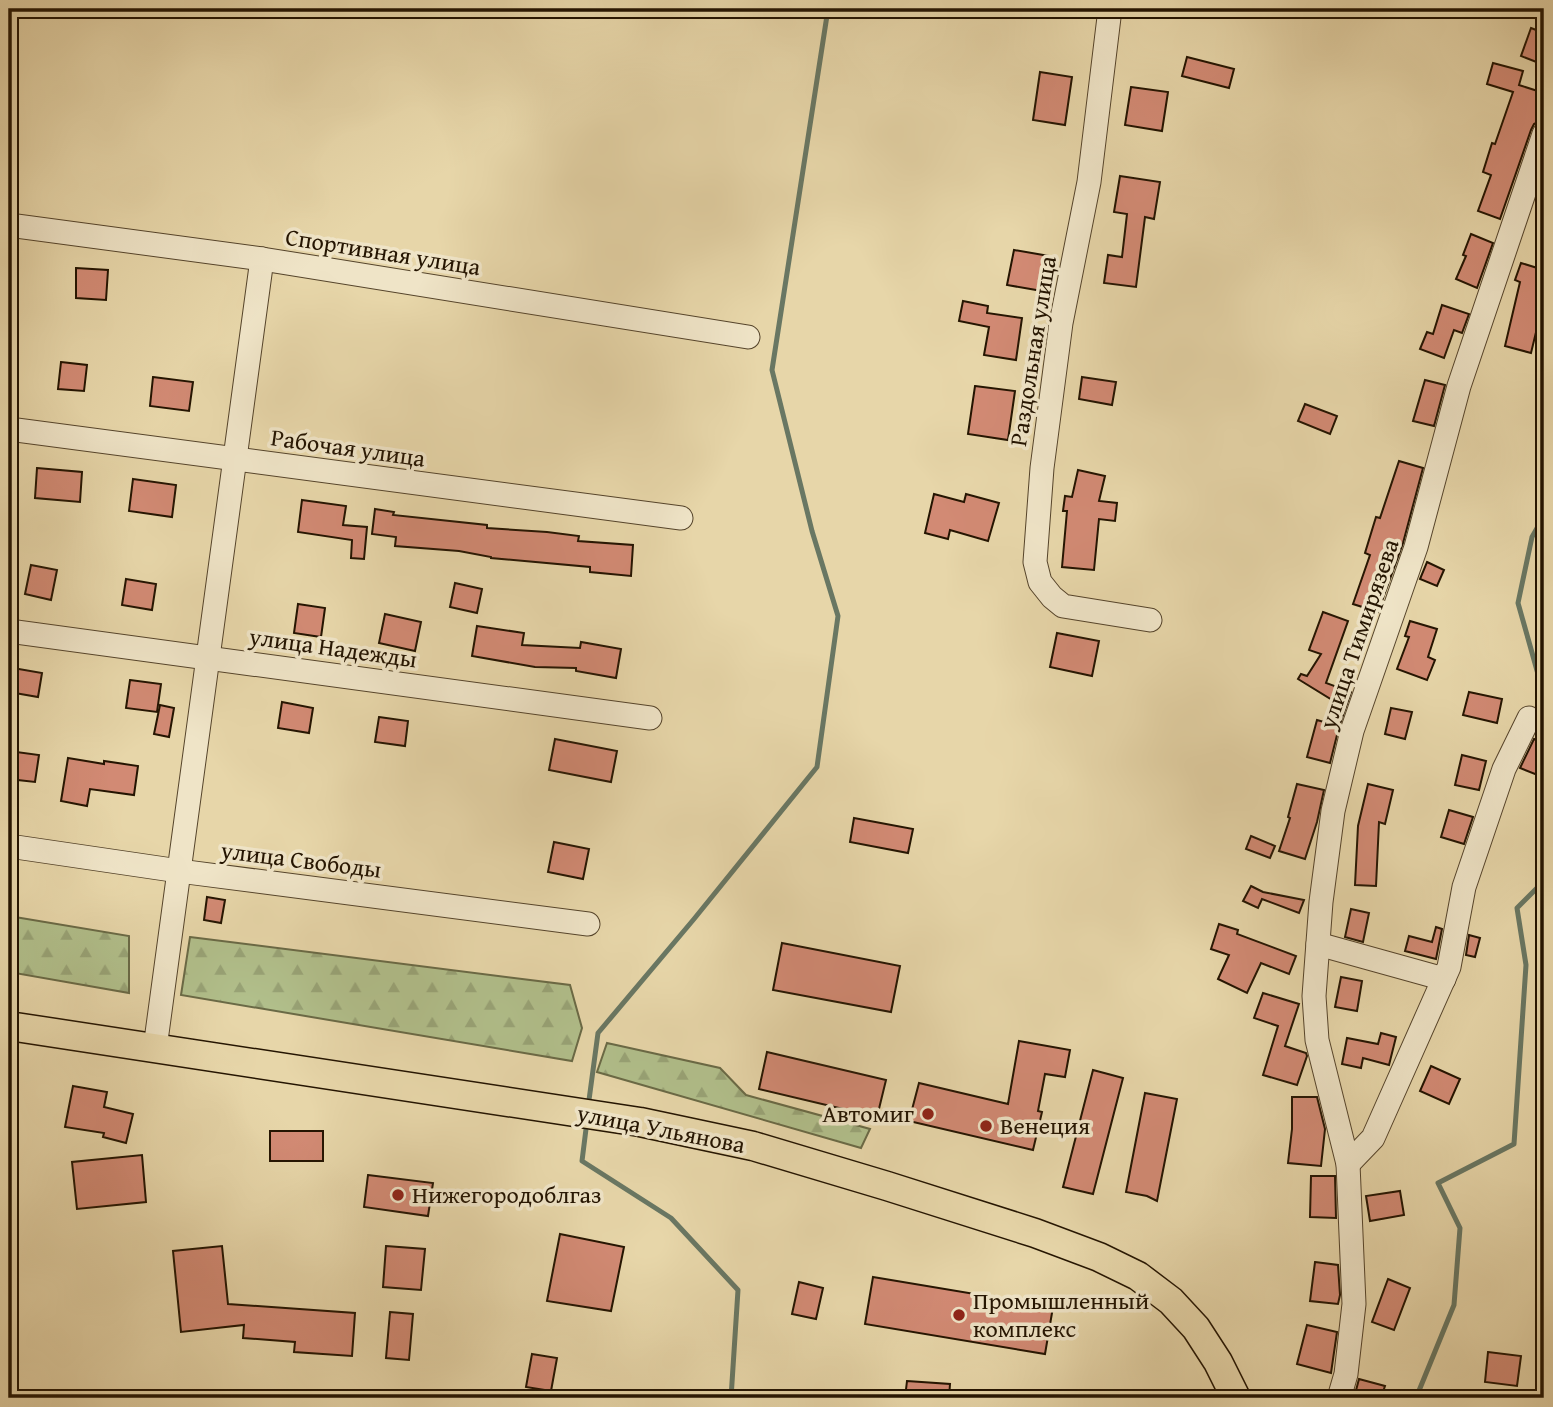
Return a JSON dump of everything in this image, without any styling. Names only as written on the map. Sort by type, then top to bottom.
[{"type":"main road","name":"улица Ульянова","points":[[9,1026],[640,1122],[753,1146],[1023,1229],[1099,1257],[1138,1276],[1171,1301],[1196,1328],[1218,1362],[1236,1398]]},
{"type":"street","name":"Раздольная улица","points":[[1110,9],[1089,183],[1061,323],[1042,468],[1035,562],[1040,582],[1063,606],[1150,620]]},
{"type":"street","name":"улица Тимирязева","points":[[1339,1398],[1346,1374],[1354,1304],[1348,1164],[1317,1040],[1314,996],[1321,902],[1333,811],[1352,731],[1416,547],[1460,386],[1544,134]]},
{"type":"street","name":"Спортивная улица","points":[[9,225],[262,259],[748,337]]},
{"type":"street","points":[[155,1048],[262,259]]},
{"type":"street","name":"Рабочая улица","points":[[9,429],[681,518]]},
{"type":"street","name":"улица Надежды","points":[[9,631],[650,718]]},
{"type":"street","points":[[1348,1164],[1373,1138],[1449,967],[1464,887],[1504,769],[1530,718]]},
{"type":"street","name":"улица Свободы","points":[[9,846],[588,924]]},
{"type":"street","points":[[1318,944],[1444,979]]},
{"type":"green space","points":[[9,916],[129,936],[129,993],[9,972]]},
{"type":"green space","points":[[190,937],[570,985],[582,1028],[572,1061],[181,995]]},
{"type":"green space","points":[[607,1043],[720,1068],[746,1095],[870,1129],[861,1148],[597,1072]]},
{"type":"building","points":[[1531,28],[1544,33],[1544,65],[1521,56]]},
{"type":"building","points":[[1187,57],[1234,69],[1229,88],[1182,76]]},
{"type":"building","points":[[1493,63],[1523,71],[1519,85],[1544,93],[1544,109],[1540,121],[1534,124],[1531,130],[1500,219],[1478,211],[1491,175],[1483,172],[1513,92],[1487,84]]},
{"type":"building","points":[[1040,72],[1072,77],[1065,125],[1033,120]]},
{"type":"building","points":[[1131,87],[1168,92],[1162,131],[1125,125]]},
{"type":"building","points":[[1120,176],[1160,182],[1154,219],[1145,217],[1136,287],[1104,283],[1108,255],[1122,257],[1127,214],[1114,212]]},
{"type":"building","points":[[1471,234],[1493,243],[1477,288],[1456,279],[1466,256],[1463,255]]},
{"type":"building","points":[[1014,250],[1055,257],[1048,292],[1007,285]]},
{"type":"building","points":[[1521,263],[1544,270],[1544,299],[1531,353],[1505,346],[1520,282],[1515,280]]},
{"type":"building","points":[[76,268],[108,270],[106,300],[76,298]]},
{"type":"building","points":[[963,301],[988,306],[987,313],[1022,318],[1016,360],[984,355],[989,327],[959,321]]},
{"type":"building","points":[[1442,305],[1469,314],[1462,333],[1454,330],[1444,358],[1420,349],[1427,332],[1433,334]]},
{"type":"building","points":[[61,362],[87,365],[84,391],[58,389]]},
{"type":"building","points":[[153,377],[193,382],[189,411],[150,406]]},
{"type":"building","points":[[1082,377],[1116,382],[1112,405],[1079,399]]},
{"type":"building","points":[[1425,380],[1445,385],[1434,426],[1413,421]]},
{"type":"building","points":[[975,386],[1015,391],[1008,440],[968,434]]},
{"type":"building","points":[[1305,404],[1337,416],[1330,434],[1298,421]]},
{"type":"building","points":[[1399,461],[1423,468],[1403,543],[1378,612],[1353,604],[1370,555],[1365,553],[1376,517],[1380,518]]},
{"type":"building","points":[[37,468],[82,472],[80,502],[35,498]]},
{"type":"building","points":[[1078,470],[1105,476],[1099,501],[1117,503],[1115,521],[1099,519],[1094,570],[1062,567],[1067,511],[1063,511],[1065,496],[1072,497]]},
{"type":"building","points":[[133,479],[176,485],[172,517],[129,511]]},
{"type":"building","points":[[934,494],[964,502],[966,494],[999,503],[988,541],[950,530],[948,539],[925,533]]},
{"type":"building","points":[[302,500],[346,506],[343,525],[367,527],[364,559],[351,558],[352,540],[298,532]]},
{"type":"building","points":[[375,509],[394,512],[393,515],[487,525],[487,528],[579,536],[578,541],[633,545],[631,576],[590,572],[590,567],[395,546],[396,537],[372,534]]},
{"type":"building","points":[[1427,562],[1444,570],[1437,586],[1420,579]]},
{"type":"building","points":[[31,565],[57,570],[51,600],[25,594]]},
{"type":"building","points":[[126,579],[156,584],[152,610],[122,605]]},
{"type":"building","points":[[455,583],[482,589],[477,613],[450,607]]},
{"type":"building","points":[[298,604],[325,608],[321,637],[294,633]]},
{"type":"building","points":[[1323,612],[1348,621],[1326,683],[1351,692],[1330,763],[1307,757],[1317,720],[1324,722],[1332,700],[1298,679],[1301,674],[1307,676],[1321,654],[1309,650]]},
{"type":"building","points":[[385,614],[421,622],[415,651],[379,643]]},
{"type":"building","points":[[1410,621],[1437,629],[1428,657],[1435,660],[1427,680],[1397,669],[1409,637],[1405,636]]},
{"type":"building","points":[[477,626],[524,633],[522,645],[580,648],[581,642],[621,649],[616,678],[576,671],[576,668],[535,667],[472,656]]},
{"type":"building","points":[[1057,633],[1099,641],[1092,676],[1050,667]]},
{"type":"building","points":[[13,668],[42,673],[38,697],[9,692]]},
{"type":"building","points":[[130,680],[161,684],[157,712],[126,708]]},
{"type":"building","points":[[1469,692],[1502,699],[1497,723],[1463,715]]},
{"type":"building","points":[[282,702],[313,708],[309,733],[278,728]]},
{"type":"building","points":[[160,705],[174,708],[169,737],[154,734]]},
{"type":"building","points":[[1391,708],[1412,712],[1405,739],[1385,734]]},
{"type":"building","points":[[379,717],[408,721],[405,746],[375,742]]},
{"type":"building","points":[[555,739],[617,751],[611,782],[549,770]]},
{"type":"building","points":[[1534,739],[1544,743],[1544,763],[1540,776],[1520,768]]},
{"type":"building","points":[[9,751],[39,755],[35,782],[9,779]]},
{"type":"building","points":[[1462,755],[1486,761],[1479,790],[1455,785]]},
{"type":"building","points":[[68,758],[138,766],[134,795],[90,789],[87,806],[61,801]]},
{"type":"building","points":[[1297,784],[1324,790],[1305,859],[1279,851]]},
{"type":"building","points":[[1368,784],[1393,790],[1385,824],[1379,822],[1376,886],[1355,885],[1358,826]]},
{"type":"building","points":[[1449,810],[1473,817],[1464,844],[1441,837]]},
{"type":"building","points":[[854,818],[913,829],[908,853],[850,842]]},
{"type":"building","points":[[1251,836],[1275,846],[1270,858],[1246,849]]},
{"type":"building","points":[[554,842],[589,849],[583,879],[548,872]]},
{"type":"building","points":[[1251,886],[1263,892],[1304,900],[1299,913],[1262,899],[1258,908],[1243,901]]},
{"type":"building","points":[[207,897],[225,900],[221,923],[204,920]]},
{"type":"building","points":[[1351,909],[1369,913],[1363,942],[1345,937]]},
{"type":"building","points":[[1219,924],[1238,930],[1237,934],[1296,956],[1289,974],[1261,963],[1247,993],[1218,979],[1229,955],[1211,949]]},
{"type":"building","points":[[1436,927],[1442,929],[1436,959],[1405,951],[1409,936],[1432,942]]},
{"type":"building","points":[[1469,935],[1480,938],[1475,957],[1466,955]]},
{"type":"building","points":[[782,943],[900,966],[891,1012],[773,990]]},
{"type":"building","points":[[1341,977],[1362,981],[1357,1011],[1335,1007]]},
{"type":"building","points":[[1263,993],[1299,1004],[1285,1046],[1306,1053],[1307,1056],[1297,1085],[1263,1075],[1278,1026],[1254,1018]]},
{"type":"building","points":[[1381,1033],[1396,1037],[1389,1065],[1363,1058],[1361,1068],[1342,1064],[1347,1038],[1378,1044]]},
{"type":"building","points":[[1019,1041],[1070,1050],[1065,1077],[1045,1074],[1038,1111],[1042,1112],[1033,1150],[909,1121],[919,1083],[1008,1104]]},
{"type":"building","points":[[767,1052],[886,1080],[877,1117],[759,1089]]},
{"type":"building","points":[[1431,1066],[1460,1079],[1449,1104],[1420,1091]]},
{"type":"building","points":[[1093,1070],[1123,1078],[1093,1194],[1063,1187]]},
{"type":"building","points":[[73,1086],[107,1092],[104,1107],[133,1114],[126,1143],[103,1137],[104,1133],[65,1127]]},
{"type":"building","points":[[1145,1093],[1177,1099],[1157,1201],[1126,1192]]},
{"type":"building","points":[[1292,1097],[1317,1097],[1325,1129],[1321,1166],[1288,1163]]},
{"type":"building","points":[[270,1131],[323,1131],[323,1161],[270,1161]]},
{"type":"building","points":[[142,1155],[146,1202],[77,1209],[72,1162]]},
{"type":"building","name":"Нижегородоблгаз","points":[[368,1175],[433,1183],[428,1216],[364,1207]]},
{"type":"building","points":[[1311,1176],[1335,1176],[1336,1218],[1310,1217]]},
{"type":"building","points":[[1400,1191],[1404,1215],[1370,1221],[1366,1196]]},
{"type":"building","points":[[560,1234],[624,1247],[611,1311],[547,1301]]},
{"type":"building","points":[[222,1246],[228,1304],[355,1313],[352,1356],[294,1352],[295,1342],[243,1338],[244,1325],[181,1332],[173,1251]]},
{"type":"building","points":[[386,1246],[425,1249],[421,1290],[383,1287]]},
{"type":"building","points":[[1315,1262],[1338,1265],[1338,1304],[1310,1301]]},
{"type":"building","name":"Промышленный комплекс","points":[[873,1277],[1053,1307],[1045,1354],[865,1324]]},
{"type":"building","points":[[1388,1279],[1410,1288],[1394,1330],[1372,1322]]},
{"type":"building","points":[[799,1282],[823,1288],[816,1319],[792,1314]]},
{"type":"building","points":[[390,1312],[413,1314],[409,1360],[386,1358]]},
{"type":"building","points":[[1307,1325],[1337,1332],[1331,1373],[1297,1364]]},
{"type":"building","points":[[1488,1352],[1521,1356],[1517,1386],[1485,1382]]},
{"type":"building","points":[[532,1354],[557,1358],[551,1391],[526,1387]]},
{"type":"building","points":[[1359,1379],[1385,1386],[1381,1398],[1354,1398]]},
{"type":"building","points":[[907,1381],[950,1384],[949,1398],[905,1398]]},
{"type":"waterway","points":[[589,1100],[598,1033],[817,767],[838,616],[812,531],[772,370],[828,9]]},
{"type":"waterway","points":[[1544,516],[1532,537],[1518,603],[1538,674],[1544,681]]},
{"type":"waterway","points":[[1416,1398],[1454,1305],[1460,1228],[1438,1183],[1514,1144],[1526,965],[1517,908],[1544,881]]},
{"type":"waterway","points":[[586,1129],[582,1161],[671,1218],[738,1290],[731,1398]]},
{"type":"place","name":"Автомиг","points":[[928,1114]]},
{"type":"place","name":"Венеция","points":[[986,1126]]},
{"type":"place","name":"Нижегородоблгаз","points":[[398,1195]]},
{"type":"place","name":"Промышленный комплекс","points":[[959,1315]]}]
